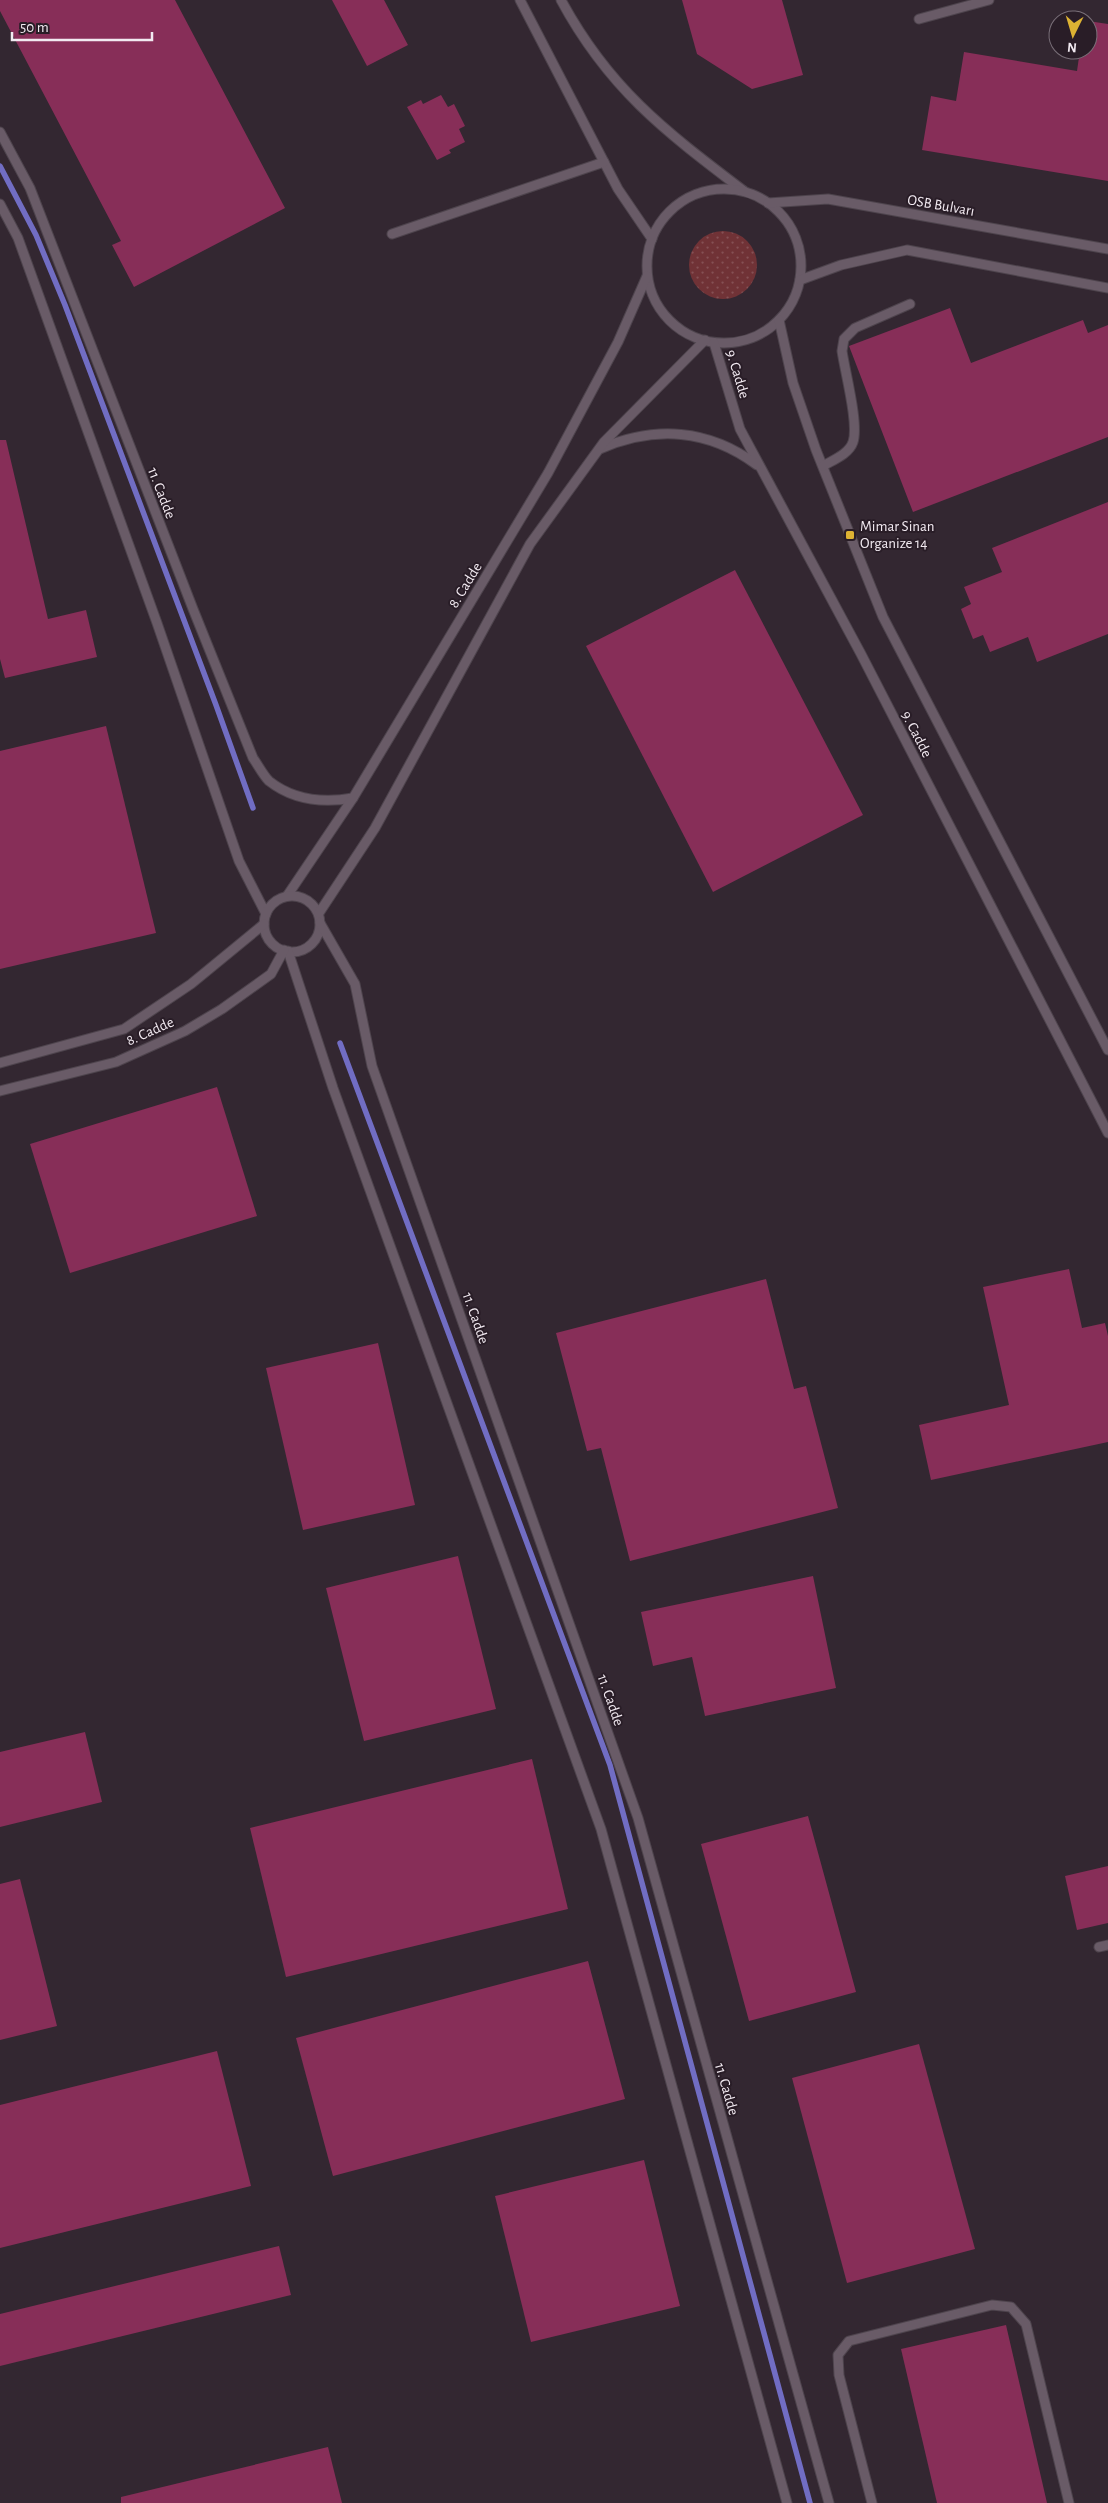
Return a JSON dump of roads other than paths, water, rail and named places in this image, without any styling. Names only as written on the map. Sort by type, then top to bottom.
[{"type":"lane","points":[[520,0],[618,189],[652,240]]},
{"type":"lane","points":[[561,0],[591,50],[632,100],[652,119],[747,192],[768,203],[784,218],[796,237],[801,258],[800,280],[793,302],[779,320],[765,332],[748,339],[730,343],[690,336],[670,321],[655,300],[647,276],[648,252],[652,240],[663,219],[686,200],[700,193],[724,189],[747,192]]},
{"type":"lane","points":[[919,19],[989,0]]},
{"type":"lane","name":"11. Cadde","points":[[0,132],[30,188],[193,609],[253,758],[268,780],[291,793],[320,800],[353,798]]},
{"type":"lane","points":[[392,234],[604,162]]},
{"type":"lane","name":"OSB Bulvarı","points":[[768,203],[828,200],[1108,248]]},
{"type":"lane","points":[[0,204],[18,238],[157,623],[239,861],[265,919],[266,934],[271,942],[286,951],[307,948],[314,941],[320,918],[375,828],[530,544],[598,450],[710,341]]},
{"type":"lane","points":[[800,280],[842,265],[907,250],[1108,288]]},
{"type":"lane","name":"8. Cadde","points":[[287,896],[353,798],[548,473],[618,342],[647,276]]},
{"type":"lane","points":[[823,466],[843,455],[853,442],[854,428],[842,351],[844,339],[855,328],[910,304]]},
{"type":"lane","name":"9. Cadde","points":[[779,320],[793,383],[823,466],[883,617],[1108,1050]]},
{"type":"lane","name":"9. Cadde","points":[[710,341],[740,429],[866,663],[1108,1133]]},
{"type":"lane","points":[[598,450],[635,436],[674,432],[711,440],[744,455],[759,466]]},
{"type":"lane","points":[[265,919],[270,906],[287,896],[306,899],[314,905],[320,918]]},
{"type":"lane","name":"11. Cadde","points":[[320,918],[355,984],[372,1066],[638,1818],[829,2503]]},
{"type":"lane","name":"8. Cadde","points":[[0,1063],[124,1029],[192,984],[265,919]]},
{"type":"lane","points":[[286,951],[333,1088],[602,1829],[787,2503]]},
{"type":"lane","name":"8. Cadde","points":[[0,1091],[116,1062],[185,1031],[222,1009],[271,974],[286,951]]},
{"type":"lane","points":[[872,2503],[839,2375],[838,2356],[849,2341],[992,2306],[1011,2307],[1026,2324],[1069,2503]]},
{"type":"waterway","points":[[0,166],[36,235],[65,305],[253,808]]},
{"type":"waterway","points":[[340,1043],[610,1765],[810,2503]]},
{"type":"place","name":"Mimar Sinan Organize 14","points":[[850,535]]}]
